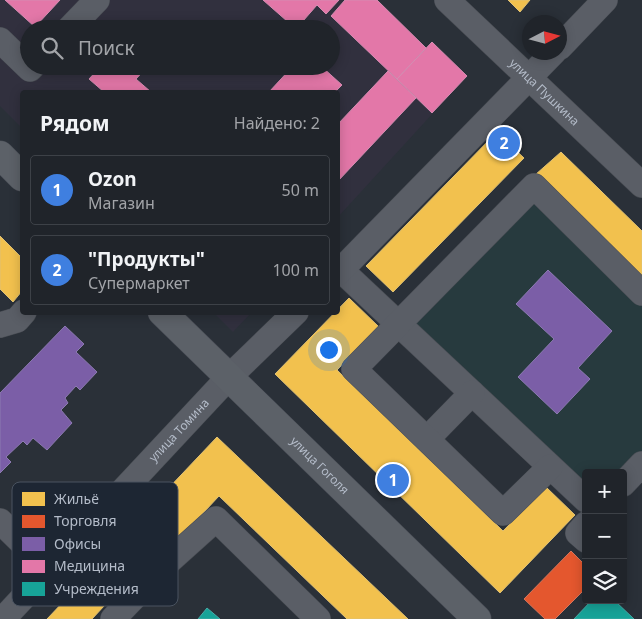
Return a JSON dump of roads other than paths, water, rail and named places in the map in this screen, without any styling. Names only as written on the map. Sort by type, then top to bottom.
[{"type":"main road","points":[[0,156],[20,175]]},
{"type":"main road","name":"улица Гоголя","points":[[165,315],[477,619]]},
{"type":"street","points":[[78,20],[97,0]]},
{"type":"street","points":[[567,40],[605,0]]},
{"type":"street","name":"улица Пушкина","points":[[455,3],[529,78],[642,185]]},
{"type":"street","points":[[0,40],[20,59]]},
{"type":"street","points":[[340,270],[546,60]]},
{"type":"street","points":[[550,467],[504,513],[354,369],[534,186],[642,293]]},
{"type":"street","points":[[340,272],[582,496]]},
{"type":"street","name":"улица Томина","points":[[131,482],[229,377],[293,315]]},
{"type":"street","points":[[427,439],[472,393]]},
{"type":"street","points":[[627,480],[642,464]]},
{"type":"street","points":[[178,553],[216,519],[318,619]]},
{"type":"street","points":[[0,521],[12,533]]},
{"type":"street","name":"улица Томина","points":[[3,619],[15,606]]},
{"type":"street","points":[[113,619],[126,606]]},
{"type":"place","name":"\"Продукты\"","points":[[504,143]]},
{"type":"place","name":"Ozon","points":[[393,480]]}]
